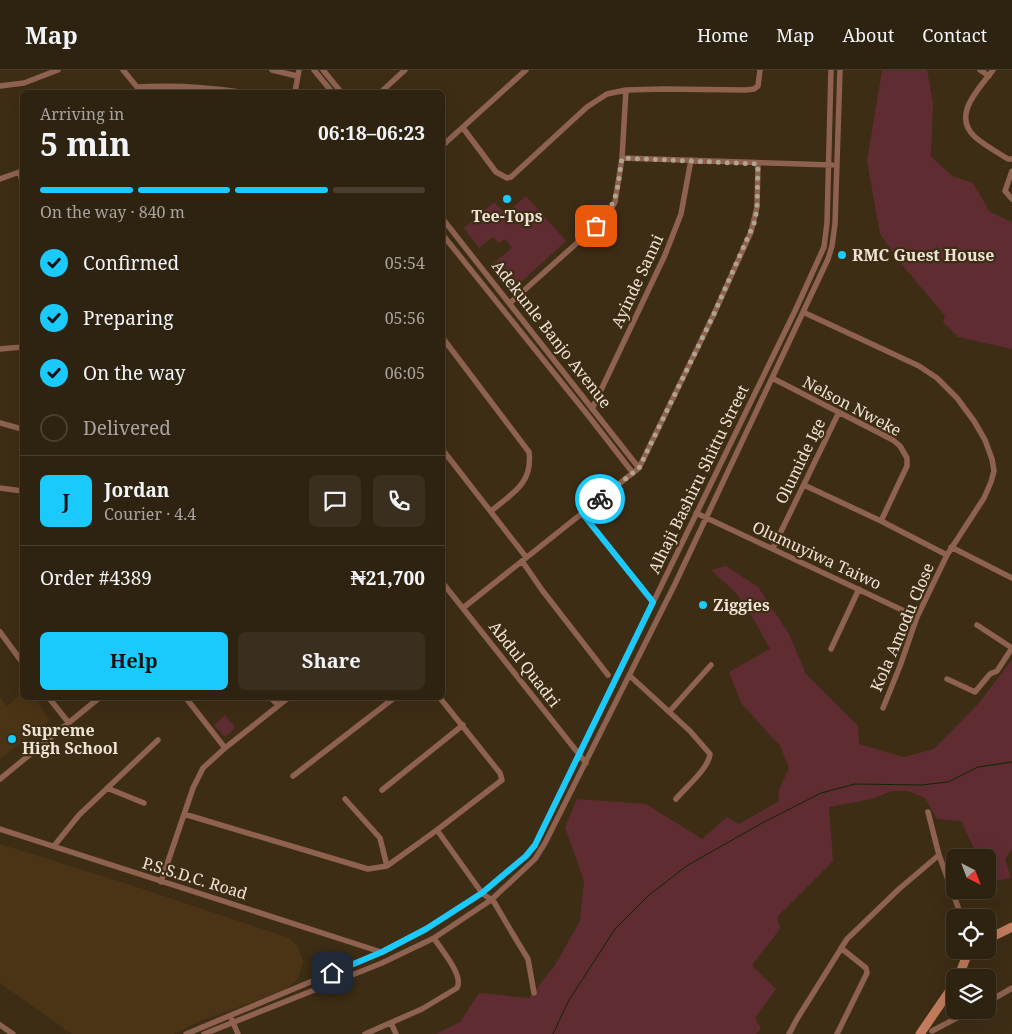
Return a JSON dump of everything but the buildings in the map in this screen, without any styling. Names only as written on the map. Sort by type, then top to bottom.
[{"type":"street","points":[[0,86],[24,83],[58,70]]},
{"type":"street","points":[[123,70],[137,90],[167,85],[227,90]]},
{"type":"street","points":[[272,70],[298,73],[295,90]]},
{"type":"street","points":[[314,70],[330,90]]},
{"type":"street","points":[[323,70],[339,90]]},
{"type":"street","points":[[383,90],[405,70]]},
{"type":"street","points":[[445,144],[526,70]]},
{"type":"street","points":[[464,128],[496,172],[507,178],[511,177],[588,107],[608,94],[626,90],[754,89],[758,86],[760,70]]},
{"type":"street","name":"Alhaji Bashiru Shittu Street","points":[[186,1034],[382,952],[426,929],[482,893],[526,856],[535,845],[796,311],[824,247],[828,223],[831,70]]},
{"type":"street","name":"Alhaji Bashiru Shittu Street","points":[[204,1034],[387,960],[434,938],[491,900],[535,859],[545,843],[630,676],[828,259],[835,224],[840,70]]},
{"type":"street","points":[[980,70],[989,76]]},
{"type":"street","points":[[993,70],[969,103],[964,118],[967,128],[975,137],[1012,159]]},
{"type":"street","points":[[510,303],[608,214],[615,202],[622,158],[626,90]]},
{"type":"street","points":[[622,158],[758,164],[838,165]]},
{"type":"street","name":"Ayinde Sanni","points":[[592,409],[665,255],[682,214],[691,160]]},
{"type":"street","points":[[463,608],[639,468],[713,316],[751,232],[757,207],[758,164]]},
{"type":"street","points":[[0,179],[20,171]]},
{"type":"street","points":[[1012,171],[1006,190],[1012,199]]},
{"type":"street","name":"Adekunle Banjo Avenue","points":[[445,222],[639,468]]},
{"type":"street","name":"Adekunle Banjo Avenue","points":[[445,238],[633,473]]},
{"type":"street","name":"Kola Amodu Close","points":[[803,312],[919,366],[937,378],[957,398],[974,421],[985,440],[992,459],[994,471],[992,482],[984,498],[947,555],[917,618],[883,708]]},
{"type":"street","points":[[445,341],[529,452],[530,464],[528,474],[521,485],[491,511]]},
{"type":"street","points":[[0,350],[20,347]]},
{"type":"street","name":"Nelson Nweke","points":[[772,378],[893,440],[900,446],[907,458],[907,466],[881,521]]},
{"type":"street","name":"Olumide Ige","points":[[773,548],[839,412]]},
{"type":"street","points":[[0,423],[20,428]]},
{"type":"street","points":[[445,453],[491,511],[524,559],[542,590],[608,675]]},
{"type":"street","points":[[804,485],[881,521],[947,555]]},
{"type":"street","points":[[0,488],[20,491]]},
{"type":"street","points":[[582,513],[653,602]]},
{"type":"street","name":"Olumuyiwa Taiwo","points":[[696,513],[917,618]]},
{"type":"street","points":[[951,547],[1012,578]]},
{"type":"street","name":"Abdul Quadri","points":[[445,586],[586,763]]},
{"type":"street","points":[[831,649],[859,590]]},
{"type":"street","points":[[947,678],[975,692],[990,674],[997,672],[1012,648],[977,625]]},
{"type":"street","points":[[0,632],[20,659]]},
{"type":"street","points":[[669,712],[711,665]]},
{"type":"street","points":[[630,676],[710,754],[709,760],[704,767],[676,799]]},
{"type":"street","points":[[51,700],[68,722]]},
{"type":"street","points":[[0,779],[96,700]]},
{"type":"street","points":[[188,700],[225,748]]},
{"type":"street","points":[[273,700],[278,705]]},
{"type":"street","points":[[161,882],[197,778],[203,768],[285,700]]},
{"type":"street","points":[[293,776],[391,700]]},
{"type":"street","points":[[184,814],[368,869],[387,866],[502,780],[500,773],[442,700]]},
{"type":"street","points":[[382,790],[462,725]]},
{"type":"street","points":[[54,846],[79,815],[158,740]]},
{"type":"street","points":[[107,788],[144,803]]},
{"type":"street","points":[[345,799],[377,833],[387,866]]},
{"type":"street","points":[[928,812],[939,855],[959,909]]},
{"type":"street","name":"P.S.S.D.C. Road","points":[[0,829],[382,952]]},
{"type":"street","points":[[437,830],[482,893],[494,902],[528,958],[534,993]]},
{"type":"street","points":[[789,1034],[841,948],[854,931],[876,909],[939,855]]},
{"type":"street","points":[[996,935],[1012,927]]},
{"type":"street","points":[[366,1034],[422,1009],[452,992],[459,984],[457,973],[434,938]]},
{"type":"street","points":[[838,1034],[867,973],[866,968],[841,948]]},
{"type":"street","points":[[382,952],[387,960]]},
{"type":"street","points":[[996,997],[1012,988]]},
{"type":"street","points":[[931,1030],[946,1000]]},
{"type":"street","points":[[229,1015],[238,1034]]},
{"type":"street","points":[[920,1034],[954,1019]]},
{"type":"street","points":[[391,1023],[396,1034]]},
{"type":"street","points":[[0,1025],[13,1034]]},
{"type":"shaded area","points":[[882,70],[927,70],[933,103],[931,156],[952,176],[973,183],[990,212],[1012,222],[1012,349],[958,337],[943,322],[945,316],[899,261],[880,234],[867,161]]},
{"type":"shaded area","points":[[526,196],[566,241],[510,292],[489,267],[512,248],[505,239],[499,243],[493,237],[479,248],[464,228],[494,202],[505,214]]},
{"type":"shaded area","points":[[726,566],[758,587],[789,634],[806,674],[858,726],[859,744],[904,757],[934,749],[978,704],[1012,660],[1012,849],[1005,859],[1011,878],[996,881],[996,849],[974,849],[961,821],[937,819],[925,798],[908,791],[891,791],[872,799],[829,807],[833,861],[777,917],[780,929],[752,965],[776,989],[755,1018],[761,1029],[756,1034],[436,1034],[460,1022],[479,993],[529,998],[555,965],[580,921],[584,881],[565,827],[577,799],[646,804],[702,839],[727,817],[739,824],[779,801],[778,792],[789,768],[780,746],[741,703],[729,672],[770,649],[736,593],[711,570]]},
{"type":"shaded area","name":"Supreme High School","points":[[20,695],[20,700],[35,700],[50,720],[0,759],[0,697],[7,706]]},
{"type":"shaded area","points":[[225,715],[234,726],[234,729],[225,737],[214,725]]},
{"type":"shaded area","points":[[0,844],[134,886],[289,938],[298,946],[303,962],[297,980],[283,991],[198,1022],[174,1034],[72,1034],[0,983]]},
{"type":"waterway","points":[[553,1034],[569,1000],[615,929],[649,895],[688,865],[764,822],[821,793],[855,784],[921,785],[948,782],[978,767],[1012,762]]},
{"type":"way so far","points":[[596,226],[608,214],[615,202],[622,158],[758,164],[755,221],[713,316],[639,468],[600,499]]},
{"type":"place","name":"Tee-Tops","points":[[507,199]]},
{"type":"place","name":"RMC Guest House","points":[[842,255]]},
{"type":"place","name":"Ziggies","points":[[703,605]]},
{"type":"place","name":"Supreme High School","points":[[12,739]]},
{"type":"route","points":[[332,973],[382,952],[426,929],[482,893],[526,856],[535,845],[653,602],[582,513],[600,499]]}]
